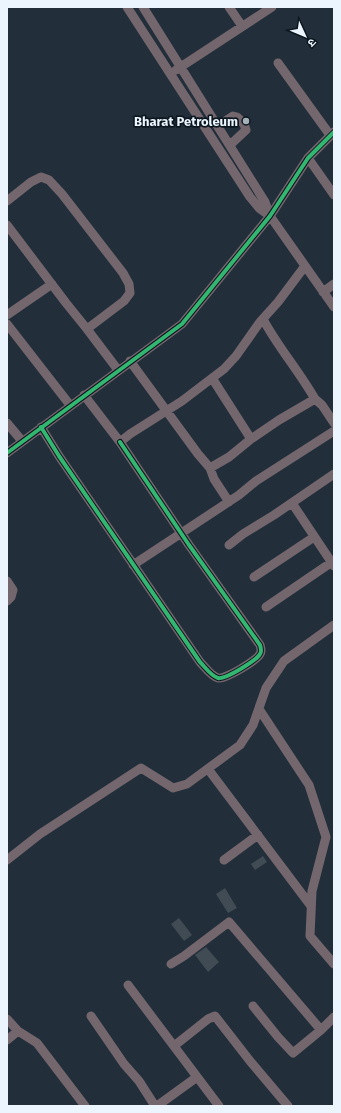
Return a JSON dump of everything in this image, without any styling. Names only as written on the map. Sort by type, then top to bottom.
[{"type":"street","points":[[127,7],[250,197],[259,208],[270,216]]},
{"type":"street","points":[[143,7],[265,202],[270,216],[334,307]]},
{"type":"street","points":[[229,7],[242,26]]},
{"type":"street","points":[[171,73],[272,7]]},
{"type":"street","points":[[7,452],[182,324],[270,216],[308,158],[332,134],[278,63]]},
{"type":"street","points":[[218,126],[233,116],[237,117],[244,124],[246,130],[230,145]]},
{"type":"street","points":[[308,158],[334,195]]},
{"type":"street","points":[[7,201],[31,182],[41,177],[49,180],[62,194],[126,279],[129,284],[130,293],[124,301],[87,329]]},
{"type":"street","points":[[7,225],[118,370]]},
{"type":"street","points":[[120,442],[224,369],[236,356],[305,266]]},
{"type":"street","points":[[7,315],[52,284]]},
{"type":"street","points":[[323,292],[334,284]]},
{"type":"street","points":[[263,319],[273,337],[315,399],[322,405],[334,423]]},
{"type":"street","points":[[7,324],[70,406]]},
{"type":"street","points":[[130,361],[210,468],[214,479],[229,502]]},
{"type":"street","points":[[212,378],[251,439]]},
{"type":"street","points":[[41,427],[59,456],[200,662],[213,676],[222,679],[250,662],[260,654],[262,649],[260,645],[180,532],[120,442],[84,395]]},
{"type":"street","points":[[210,468],[230,457],[251,439],[279,420],[315,399]]},
{"type":"street","points":[[7,423],[22,441]]},
{"type":"street","points":[[133,564],[180,532],[229,502],[256,482],[334,431]]},
{"type":"street","points":[[229,545],[243,534],[334,474]]},
{"type":"street","points":[[266,607],[333,564],[292,503]]},
{"type":"street","points":[[254,577],[314,537]]},
{"type":"street","points":[[7,581],[13,590],[11,597],[7,601]]},
{"type":"street","points":[[7,860],[40,834],[141,768],[173,788],[188,784],[240,745],[253,725],[266,688],[284,661],[334,625]]},
{"type":"street","points":[[259,709],[309,785],[326,837],[312,891],[310,936],[334,964]]},
{"type":"street","points":[[208,769],[311,906]]},
{"type":"street","points":[[224,860],[258,835]]},
{"type":"street","points":[[171,964],[229,922],[321,1030]]},
{"type":"street","points":[[128,985],[219,1106]]},
{"type":"street","points":[[253,1006],[293,1053],[334,1017]]},
{"type":"street","points":[[92,1016],[124,1064],[139,1081],[156,1106],[197,1077]]},
{"type":"street","points":[[174,1046],[208,1019],[215,1016],[288,1106]]},
{"type":"street","points":[[7,1019],[18,1031],[37,1043],[85,1106]]},
{"type":"street","points":[[7,1040],[18,1031]]},
{"type":"building","points":[[263,856],[267,862],[255,870],[251,864]]},
{"type":"building","points":[[225,888],[237,908],[228,913],[216,894]]},
{"type":"building","points":[[179,918],[192,935],[184,941],[171,924]]},
{"type":"building","points":[[206,947],[219,962],[208,972],[195,955]]},
{"type":"cycle path","points":[[7,453],[182,324],[270,216],[308,158],[334,132]]},
{"type":"cycle path","points":[[41,427],[59,456],[200,662],[215,677],[218,678],[234,673],[258,657],[261,652],[260,645],[189,545],[120,442]]},
{"type":"place","name":"Bharat Petroleum","points":[[246,121]]}]
